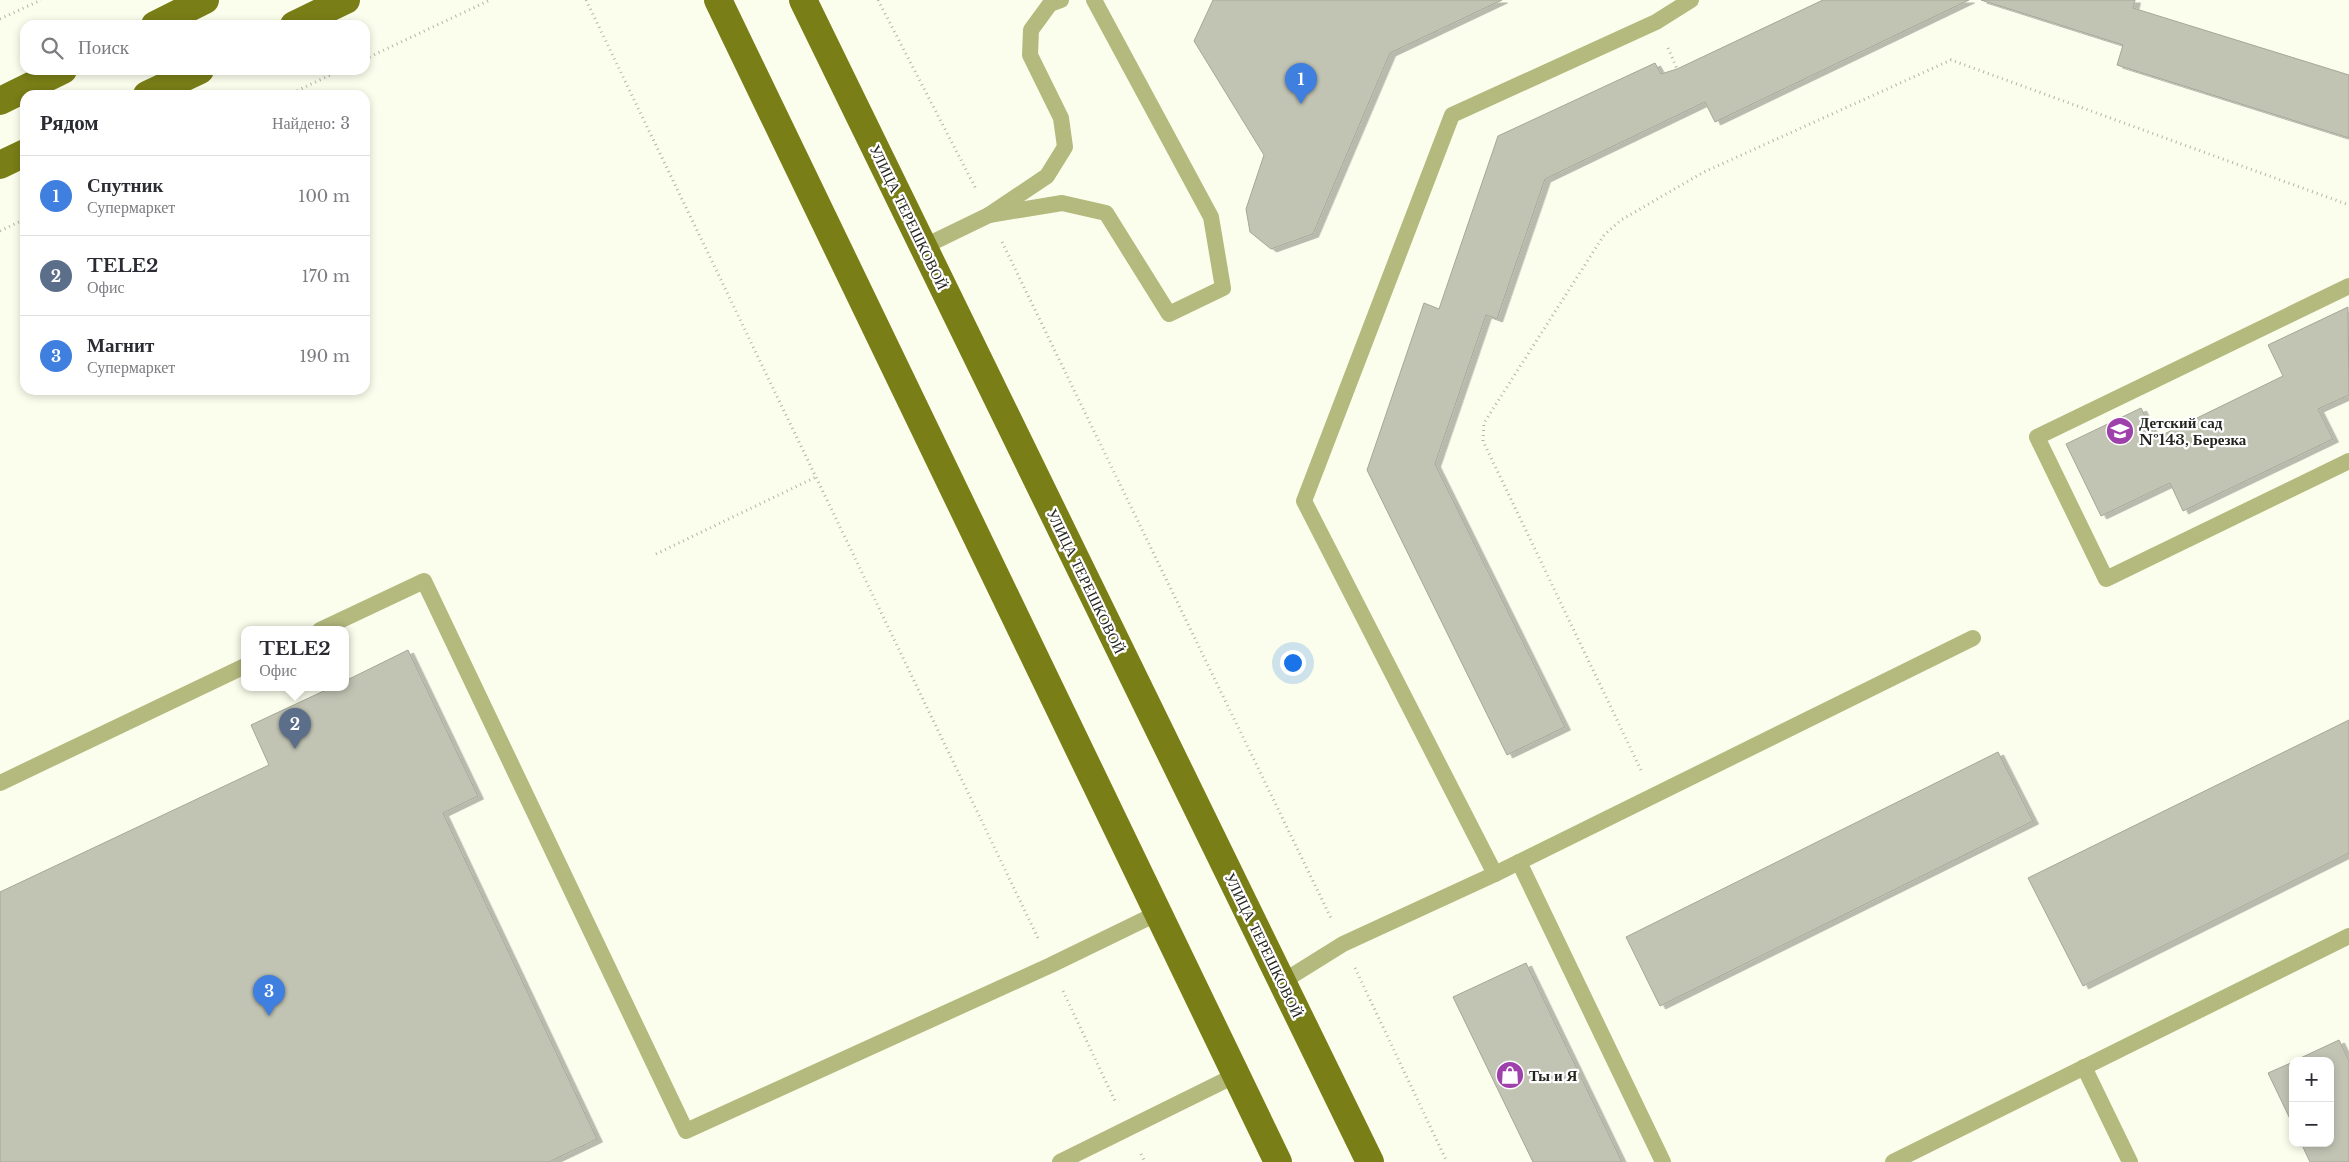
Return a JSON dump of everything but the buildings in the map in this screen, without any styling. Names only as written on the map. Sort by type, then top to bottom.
[{"type":"main road","points":[[164,20],[205,0]]},
{"type":"main road","points":[[304,20],[346,0]]},
{"type":"main road","points":[[718,0],[1278,1162]]},
{"type":"main road","name":"УЛИЦА ТЕРЕШКОВОЙ","points":[[803,0],[1370,1162]]},
{"type":"main road","points":[[22,90],[53,75]]},
{"type":"main road","points":[[158,90],[189,75]]},
{"type":"main road","points":[[0,101],[20,91]]},
{"type":"main road","points":[[0,166],[20,156]]},
{"type":"lane","points":[[989,215],[1062,203],[1106,213],[1169,314],[1223,288],[1211,217],[1094,0]]},
{"type":"lane","points":[[1495,874],[1304,500],[1452,116],[1656,22],[1691,0]]},
{"type":"lane","points":[[923,247],[989,215],[1048,176],[1065,147],[1062,118],[1030,55],[1031,30],[1054,1]]},
{"type":"lane","points":[[2349,286],[2038,437],[2106,579],[2349,461]]},
{"type":"lane","points":[[328,626],[424,581],[686,1131],[1052,966],[1158,914]]},
{"type":"lane","points":[[1282,982],[1343,944],[1520,862],[1973,638]]},
{"type":"lane","points":[[0,783],[241,668]]},
{"type":"lane","points":[[1520,862],[1663,1162]]},
{"type":"lane","points":[[1893,1162],[2349,936]]},
{"type":"lane","points":[[2084,1067],[2130,1162]]},
{"type":"lane","points":[[1060,1162],[1236,1076]]},
{"type":"path","points":[[0,19],[41,0]]},
{"type":"path","points":[[370,57],[490,0]]},
{"type":"path","points":[[586,0],[1145,1162]]},
{"type":"path","points":[[878,0],[989,215],[1447,1162]]},
{"type":"path","points":[[1654,795],[1482,441],[1484,423],[1604,235],[1621,220],[1704,172],[1951,60],[2349,205]]},
{"type":"path","points":[[299,90],[330,75]]},
{"type":"path","points":[[0,231],[20,221]]},
{"type":"path","points":[[656,554],[816,478]]},
{"type":"place","name":"Спутник","points":[[1301,104]]},
{"type":"place","name":"Детский сад №143, Березка","points":[[2120,431]]},
{"type":"place","name":"TELE2","points":[[295,749]]},
{"type":"place","name":"Магнит","points":[[269,1016]]},
{"type":"place","name":"Ты и Я","points":[[1510,1075]]}]
